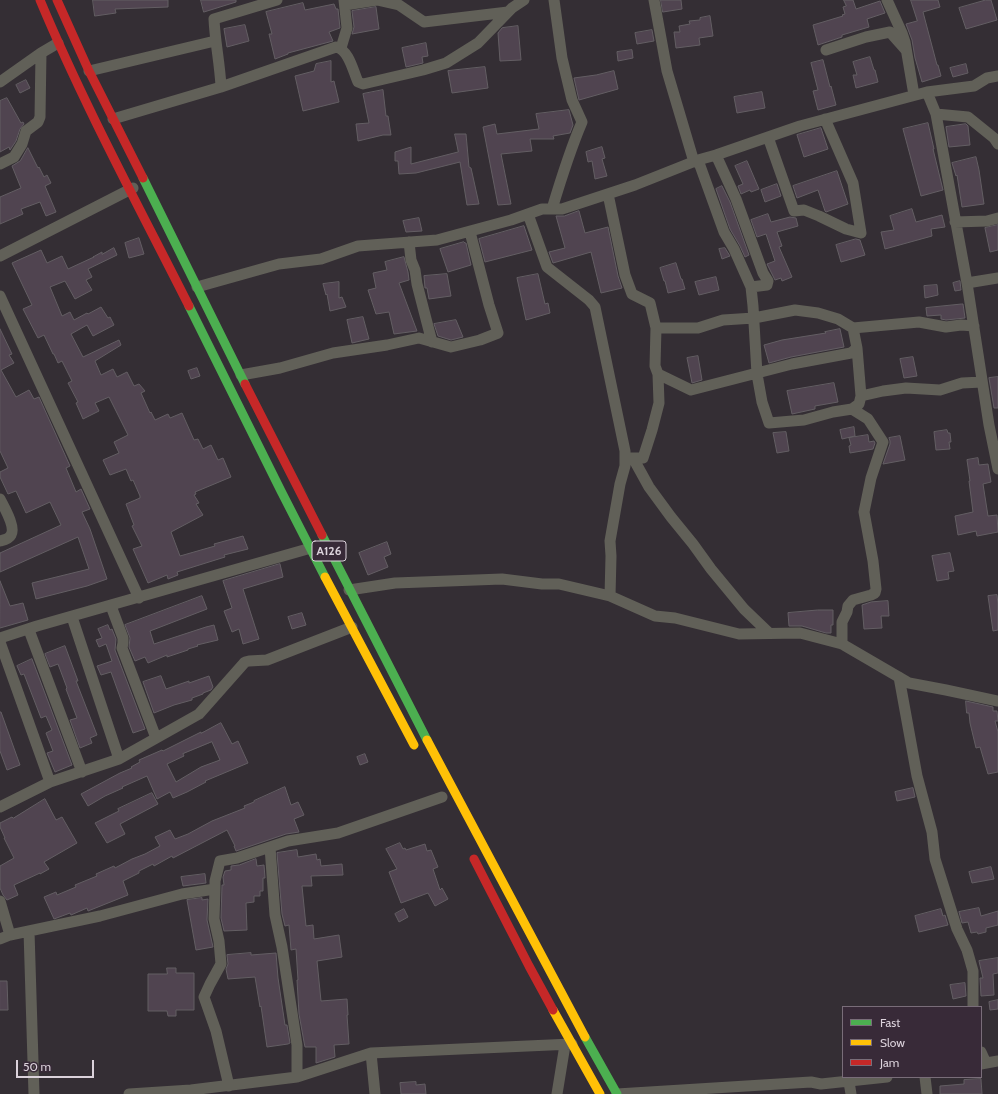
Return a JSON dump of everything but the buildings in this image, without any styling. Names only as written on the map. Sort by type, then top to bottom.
[{"type":"highway","name":"A126","points":[[40,0],[58,43],[101,133],[197,320],[310,548],[420,756]]},
{"type":"highway","name":"A126","points":[[57,0],[89,71],[293,480],[552,976],[617,1094]]},
{"type":"highway","points":[[471,854],[568,1045],[600,1094]]},
{"type":"street","points":[[221,87],[220,66],[215,41],[214,19],[277,0]]},
{"type":"street","points":[[341,48],[347,28],[344,3],[377,0],[399,5],[424,22],[508,12]]},
{"type":"street","points":[[113,119],[221,87],[336,47],[341,48],[346,54],[358,82],[363,84],[423,70],[446,63],[478,43],[512,8],[524,0]]},
{"type":"street","points":[[552,209],[575,137],[582,122],[572,100],[562,58],[554,0]]},
{"type":"street","points":[[654,0],[667,72],[696,161],[724,232],[734,249],[751,288],[757,374],[762,402],[769,423],[804,420],[833,412],[852,409],[859,404],[861,396],[857,348],[853,328]]},
{"type":"street","points":[[887,0],[902,33],[914,95]]},
{"type":"street","points":[[826,50],[866,37],[890,32],[906,50]]},
{"type":"street","points":[[89,71],[215,41]]},
{"type":"street","points":[[0,82],[58,43]]},
{"type":"street","points":[[0,164],[14,157],[22,144],[26,132],[38,122],[40,117],[41,53]]},
{"type":"street","points":[[197,287],[279,264],[321,259],[358,246],[437,240],[470,232],[542,209],[562,209],[635,185],[696,161],[800,126],[927,92],[974,86],[987,78],[998,76]]},
{"type":"street","points":[[927,92],[936,114],[967,283],[988,425],[998,469]]},
{"type":"street","points":[[936,114],[968,117],[994,138],[998,144]]},
{"type":"street","points":[[768,137],[794,210],[804,210],[846,229],[861,233],[853,183],[825,119]]},
{"type":"street","points":[[716,155],[736,199],[763,273],[768,281],[767,285],[751,288]]},
{"type":"street","points":[[0,256],[144,182]]},
{"type":"street","points":[[608,194],[625,274],[632,294],[650,303],[656,328],[655,366],[658,374],[659,403],[644,458],[629,458]]},
{"type":"street","points":[[528,214],[546,267],[589,300],[595,307],[625,451],[629,458],[671,518],[693,544],[711,569],[744,609],[769,633]]},
{"type":"street","points":[[955,222],[987,221],[998,218]]},
{"type":"street","points":[[241,375],[280,368],[333,353],[387,345],[419,338],[451,348],[498,333],[489,306],[470,232]]},
{"type":"street","points":[[409,242],[411,260],[415,270],[416,284],[432,342]]},
{"type":"street","points":[[967,283],[998,278]]},
{"type":"street","points":[[0,296],[139,598]]},
{"type":"street","points":[[656,328],[698,328],[723,320],[754,318],[795,310],[818,313],[838,319],[853,328],[919,322],[946,327],[961,325],[974,326]]},
{"type":"street","points":[[658,374],[691,390],[792,364],[851,353],[857,348]]},
{"type":"street","points":[[861,396],[906,388],[940,390],[962,383],[982,382]]},
{"type":"street","points":[[842,644],[842,622],[848,606],[853,600],[871,595],[876,589],[873,561],[864,512],[871,478],[883,442],[868,419],[852,409]]},
{"type":"street","points":[[610,596],[610,541],[620,484],[629,458]]},
{"type":"street","points":[[0,499],[11,523],[12,530],[11,535],[8,538],[0,541]]},
{"type":"street","points":[[0,638],[29,630],[37,626],[310,548]]},
{"type":"street","points":[[350,590],[395,583],[502,579],[542,584],[559,584],[610,596],[655,616],[675,618],[739,634],[800,633],[842,644],[909,683],[998,702]]},
{"type":"street","points":[[111,606],[122,638],[122,648],[156,738]]},
{"type":"street","points":[[72,617],[119,759]]},
{"type":"street","points":[[0,807],[50,782],[119,759],[199,714],[245,662],[267,660],[352,627]]},
{"type":"street","points":[[29,630],[82,772]]},
{"type":"street","points":[[0,642],[50,782]]},
{"type":"street","points":[[899,677],[917,776],[932,832],[935,859],[957,929],[967,950],[973,971],[973,1006]]},
{"type":"street","points":[[229,1086],[216,1031],[204,997],[221,964],[219,941],[214,919],[215,881],[220,861],[237,858],[288,841],[338,833],[441,797]]},
{"type":"street","points":[[270,847],[275,915],[282,947],[297,1045],[297,1078]]},
{"type":"street","points":[[0,901],[5,937],[100,916],[182,894],[215,889]]},
{"type":"street","points":[[29,931],[34,1094]]},
{"type":"street","points":[[129,1094],[191,1090],[297,1078],[371,1053],[568,1045],[557,1094]]},
{"type":"street","points":[[371,1053],[375,1094]]},
{"type":"street","points":[[984,1064],[998,1061]]},
{"type":"street","points":[[617,1094],[811,1082],[821,1084],[879,1078]]},
{"type":"street","points":[[925,1078],[927,1094]]},
{"type":"street","points":[[849,1082],[851,1094]]},
{"type":"traffic: fast","points":[[143,178],[245,384]]},
{"type":"traffic: fast","points":[[189,306],[325,577]]},
{"type":"traffic: fast","points":[[322,535],[427,740]]},
{"type":"traffic: fast","points":[[585,1037],[617,1094]]},
{"type":"traffic: slow","points":[[325,577],[414,745]]},
{"type":"traffic: slow","points":[[427,740],[585,1037]]},
{"type":"traffic: slow","points":[[553,1010],[600,1094]]},
{"type":"traffic: jam","points":[[40,0],[93,116],[189,306]]},
{"type":"traffic: jam","points":[[57,0],[89,71],[143,178]]},
{"type":"traffic: jam","points":[[245,384],[322,535]]},
{"type":"traffic: jam","points":[[474,859],[553,1010]]}]
